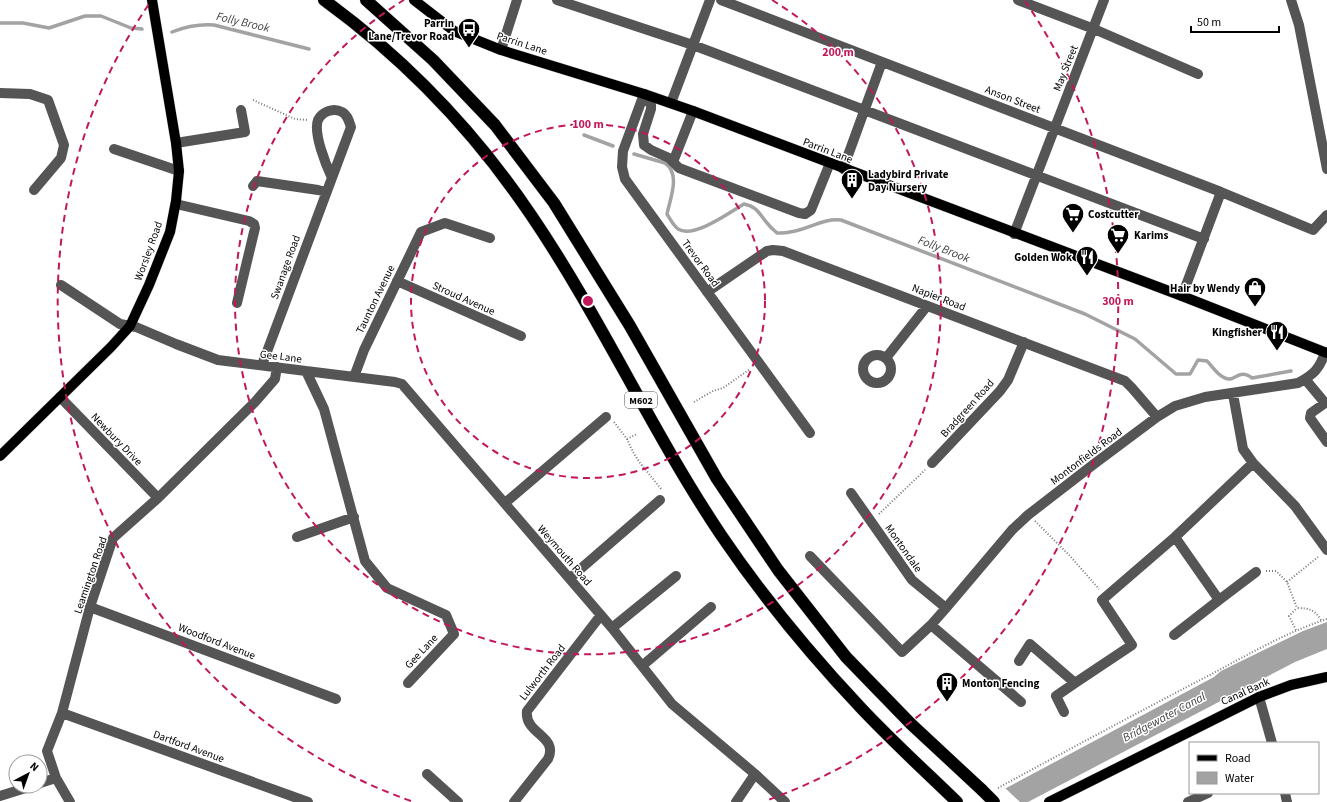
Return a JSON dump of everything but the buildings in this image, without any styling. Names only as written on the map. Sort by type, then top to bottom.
[{"type":"highway","name":"M602","points":[[324,0],[378,43],[412,73],[444,106],[504,177],[532,215],[570,275],[694,491],[720,534],[754,582],[804,646],[861,708],[897,745],[958,802]]},
{"type":"highway","name":"M602","points":[[366,0],[433,60],[495,125],[554,203],[630,326],[717,479],[778,570],[846,657],[911,724],[989,794]]},
{"type":"main road","name":"Worsley Road","points":[[0,456],[111,347],[130,326],[149,285],[170,232],[176,204],[179,172],[176,144],[152,0]]},
{"type":"main road","name":"Parrin Lane","points":[[414,0],[454,31],[501,50],[644,94],[693,111],[1014,234],[1182,296],[1326,353]]},
{"type":"main road","name":"Canal Bank","points":[[1049,802],[1259,697],[1292,685],[1327,677]]},
{"type":"street","points":[[501,50],[517,0]]},
{"type":"street","points":[[557,0],[693,45],[1204,239]]},
{"type":"street","points":[[671,104],[710,0]]},
{"type":"street","name":"Anson Street","points":[[721,0],[1054,127],[1221,192],[1313,230],[1327,214]]},
{"type":"street","points":[[1018,0],[1094,29],[1198,74]]},
{"type":"street","name":"May Street","points":[[1014,234],[1104,0]]},
{"type":"street","points":[[1291,0],[1299,24],[1327,170]]},
{"type":"street","points":[[843,169],[882,62]]},
{"type":"street","points":[[0,93],[30,94],[48,100],[64,145],[60,158],[34,190]]},
{"type":"street","points":[[644,94],[651,105],[643,134],[644,145],[651,150],[669,158],[679,168],[799,213],[805,214],[811,210],[815,204],[830,163]]},
{"type":"street","name":"Trevor Road","points":[[644,94],[623,151],[621,159],[623,173],[629,184],[810,433]]},
{"type":"street","points":[[176,144],[246,132],[241,110]]},
{"type":"street","name":"Swanage Road","points":[[262,365],[351,127],[348,119],[342,112],[332,110],[322,113],[317,121]]},
{"type":"street","points":[[673,162],[693,111]]},
{"type":"street","points":[[317,121],[318,134],[326,165],[332,178]]},
{"type":"street","points":[[114,149],[179,172]]},
{"type":"street","points":[[253,186],[257,181],[326,192]]},
{"type":"street","points":[[1182,296],[1221,192]]},
{"type":"street","points":[[176,204],[254,224],[255,228],[237,303]]},
{"type":"street","name":"Taunton Avenue","points":[[354,377],[364,350],[421,232],[445,223],[490,238]]},
{"type":"street","name":"Napier Road","points":[[707,292],[767,251],[779,250],[1125,381],[1157,417]]},
{"type":"street","name":"Stroud Avenue","points":[[397,281],[521,336]]},
{"type":"street","name":"Gee Lane","points":[[61,285],[120,324],[130,326],[218,360],[306,371],[324,409],[365,561],[387,588],[446,615],[454,634],[408,683]]},
{"type":"street","points":[[886,358],[927,306]]},
{"type":"street","name":"Bradgreen Road","points":[[932,464],[1000,391],[1008,380],[1024,342]]},
{"type":"street","name":"Montonfields Road","points":[[810,556],[902,652],[946,608],[1012,530],[1028,515],[1157,417],[1175,406],[1205,397],[1233,394],[1298,383],[1311,376],[1321,363],[1326,353]]},
{"type":"street","name":"Leamington Road","points":[[70,802],[56,778],[46,751],[62,713],[90,607],[113,538],[158,498],[255,402],[275,378],[278,367]]},
{"type":"street","name":"Weymouth Road","points":[[306,371],[402,384],[570,578],[672,704],[755,774],[785,802]]},
{"type":"street","points":[[1305,379],[1326,404],[1311,413],[1310,418],[1327,442]]},
{"type":"street","points":[[1233,394],[1243,449],[1253,463],[1295,506],[1327,550]]},
{"type":"street","name":"Newbury Drive","points":[[60,397],[158,498]]},
{"type":"street","points":[[505,503],[606,417]]},
{"type":"street","points":[[1064,712],[1056,696],[1132,645],[1102,600],[1175,538],[1253,463]]},
{"type":"street","name":"Montondale","points":[[851,493],[912,580],[946,608]]},
{"type":"street","points":[[570,578],[660,500]]},
{"type":"street","points":[[297,537],[354,517]]},
{"type":"street","points":[[1175,538],[1219,600]]},
{"type":"street","points":[[1174,635],[1256,572]]},
{"type":"street","points":[[612,628],[676,576]]},
{"type":"street","name":"Woodford Avenue","points":[[90,607],[336,699]]},
{"type":"street","points":[[642,666],[711,607]]},
{"type":"street","name":"Lulworth Road","points":[[514,802],[548,759],[551,752],[548,742],[529,724],[527,715],[529,707],[601,615]]},
{"type":"street","points":[[931,624],[1021,702]]},
{"type":"street","points":[[1019,661],[1030,644],[1075,683]]},
{"type":"street","points":[[1259,697],[1272,742]]},
{"type":"street","name":"Dartford Avenue","points":[[62,713],[308,802]]},
{"type":"street","points":[[427,774],[458,802]]},
{"type":"street","points":[[736,802],[755,774]]},
{"type":"street","points":[[48,780],[56,778]]},
{"type":"street","points":[[1188,802],[1206,794]]},
{"type":"path","points":[[253,100],[295,119],[317,121]]},
{"type":"path","points":[[694,402],[723,388],[759,362]]},
{"type":"path","points":[[606,417],[614,421],[627,439],[640,463],[665,495],[660,500]]},
{"type":"path","points":[[627,439],[637,434]]},
{"type":"path","points":[[871,521],[932,464]]},
{"type":"path","points":[[1028,515],[1070,556],[1106,597]]},
{"type":"path","points":[[1287,582],[1327,550]]},
{"type":"path","points":[[1256,572],[1276,571],[1287,582],[1297,608]]},
{"type":"path","points":[[1296,631],[1289,616],[1297,608],[1307,608],[1316,613],[1321,620]]},
{"type":"path","points":[[989,794],[1134,714],[1296,631],[1321,620],[1327,619]]},
{"type":"water","name":"Bridgewater Canal","points":[[1327,622],[1327,649],[1295,662],[1028,802],[980,802],[1214,677],[1221,671],[1303,631]]},
{"type":"pier","points":[[1004,787],[1020,802],[978,802],[979,800]]},
{"type":"waterway","name":"Folly Brook","points":[[0,23],[23,23],[49,28],[85,16],[101,16],[131,28],[142,29]]},
{"type":"waterway","name":"Folly Brook","points":[[172,32],[193,26],[214,25],[309,49]]},
{"type":"waterway","name":"Folly Brook","points":[[584,135],[613,146]]},
{"type":"waterway","name":"Folly Brook","points":[[634,154],[665,163],[670,168],[673,187],[667,214],[678,229],[685,231],[702,228],[744,204],[755,209],[777,233],[797,231],[821,222],[841,220],[1085,314],[1135,339],[1176,374],[1190,374],[1198,360],[1207,361],[1219,374],[1227,379],[1243,374],[1252,378],[1291,371]]},
{"type":"place","name":"Parrin Lane/Trevor Road","points":[[469,48]]},
{"type":"place","name":"Ladybird Private Day Nursery","points":[[852,200]]},
{"type":"place","name":"Costcutter","points":[[1073,234]]},
{"type":"place","name":"Karims","points":[[1118,254]]},
{"type":"place","name":"Golden Wok","points":[[1087,276]]},
{"type":"place","name":"Hair by Wendy","points":[[1255,308]]},
{"type":"place","name":"Kingfisher","points":[[1277,352]]},
{"type":"place","name":"Monton Fencing","points":[[947,702]]}]
